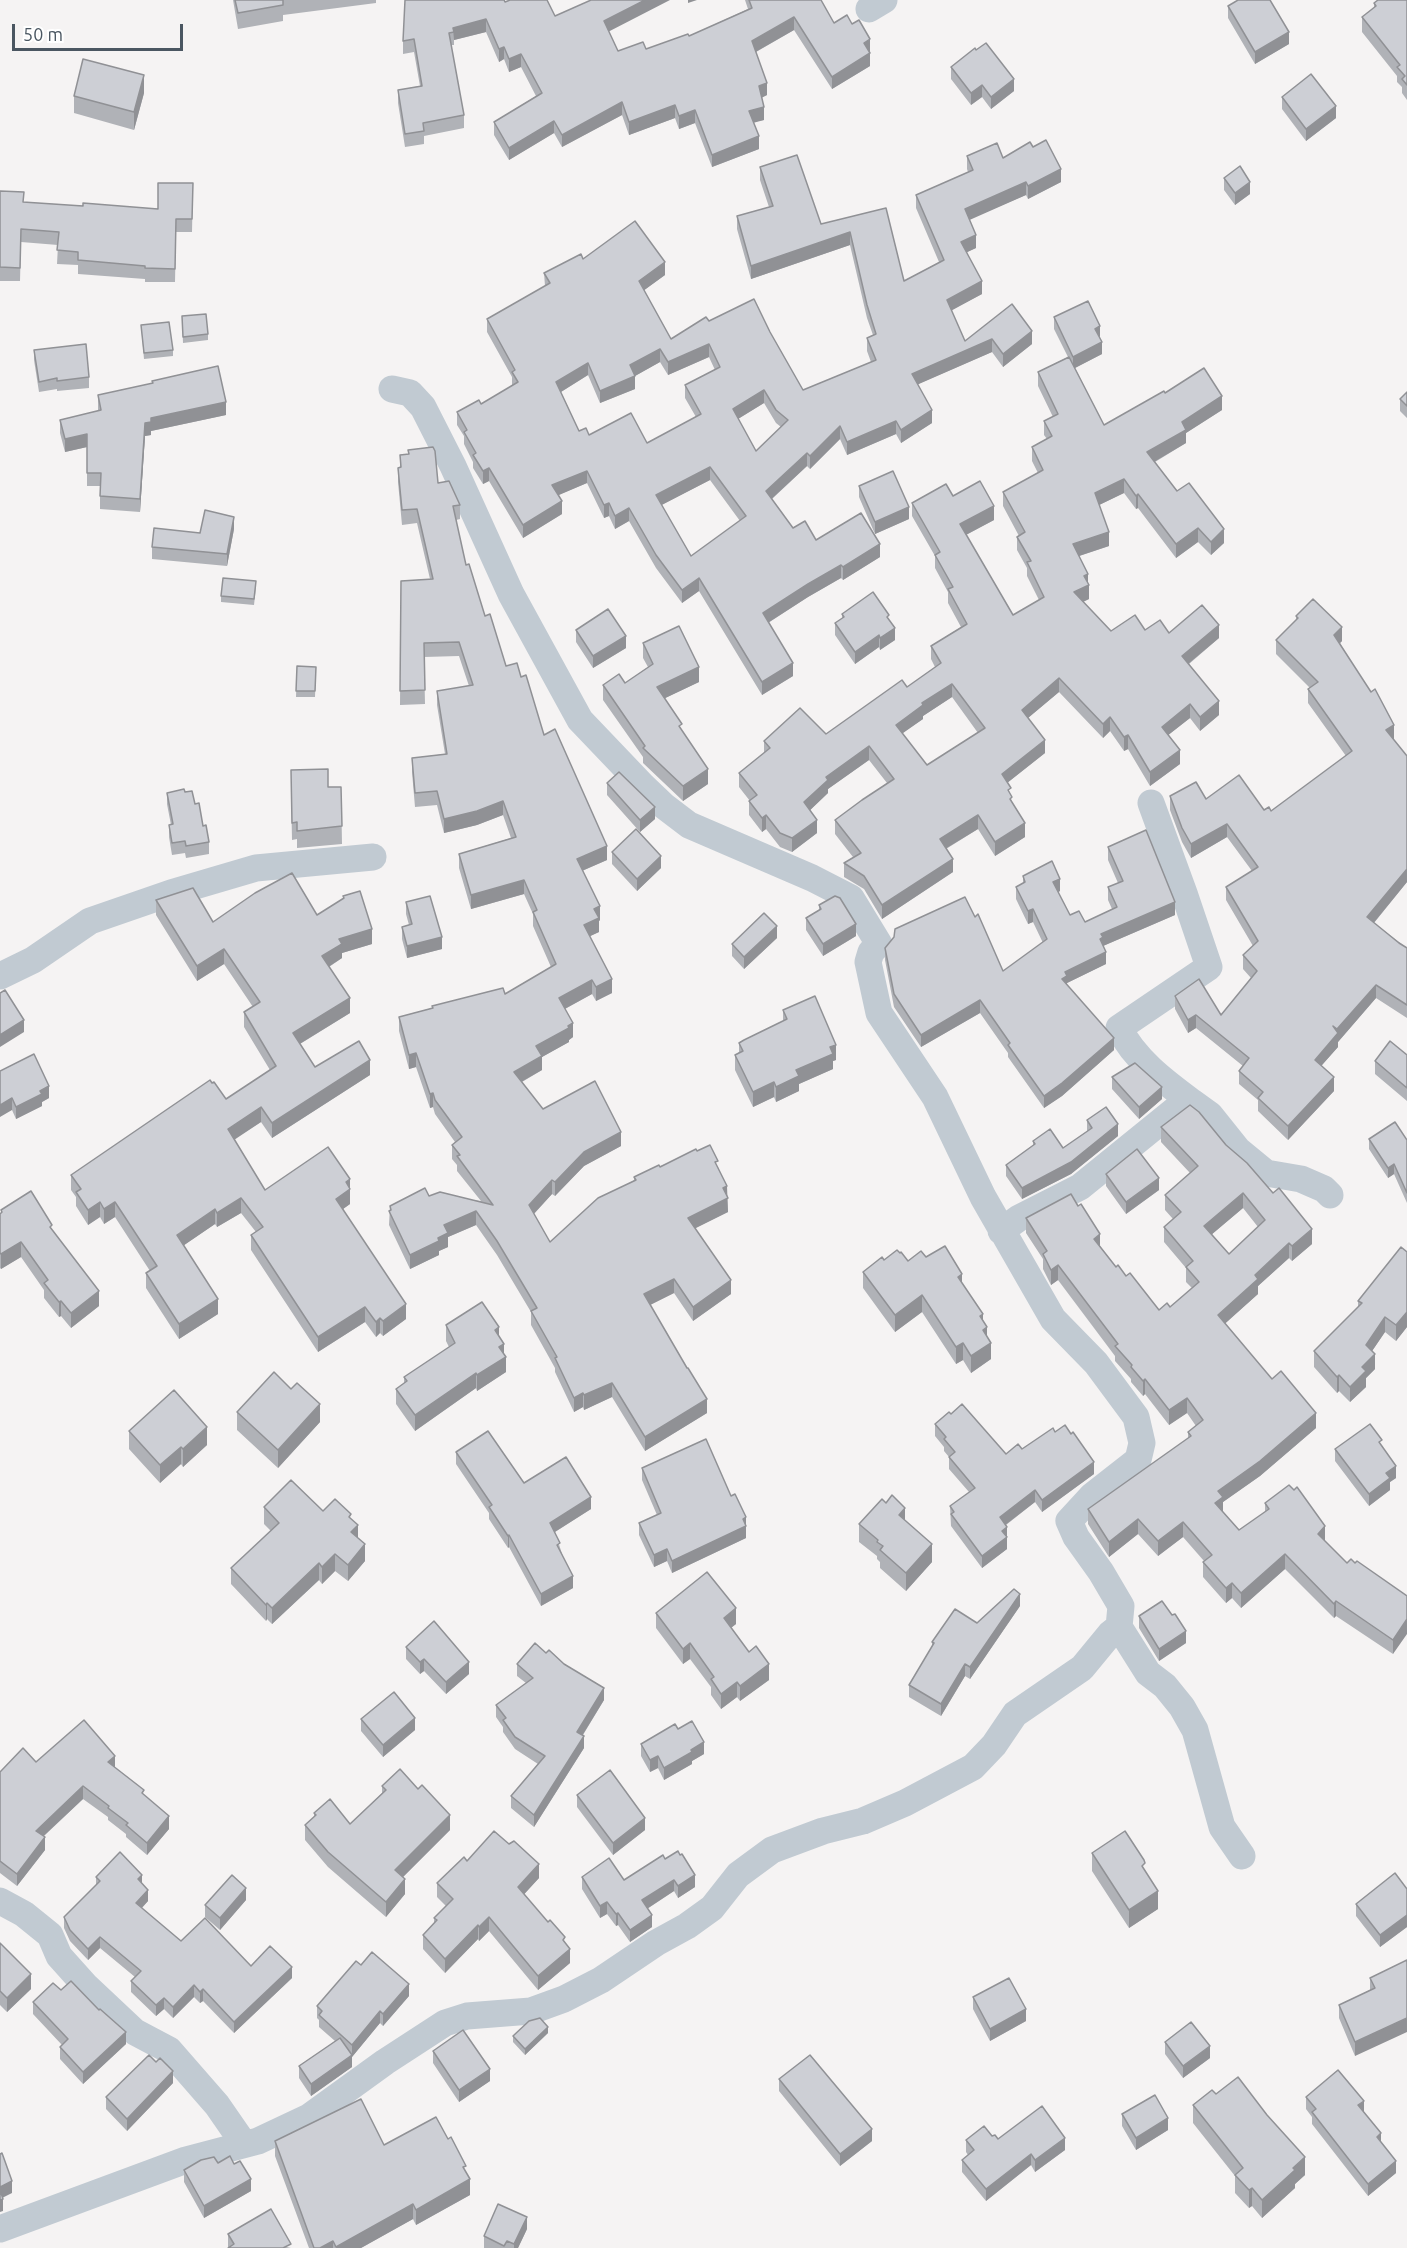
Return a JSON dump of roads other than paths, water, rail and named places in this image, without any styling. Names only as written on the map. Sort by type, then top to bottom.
[{"type":"street","points":[[392,388],[410,393],[423,407],[453,466],[511,594],[580,720],[643,786],[689,825],[812,878],[851,898],[879,944],[871,952],[868,962],[879,1013],[935,1098],[1001,1231],[1053,1319],[1096,1363],[1136,1417],[1142,1443],[1138,1460],[1092,1496],[1068,1521],[1121,1606],[1119,1627],[1149,1673],[1165,1686],[1182,1707],[1195,1730],[1222,1827],[1242,1856]]},
{"type":"street","points":[[1151,803],[1209,967],[1119,1028],[1126,1042],[1162,1080],[1210,1115],[1238,1150],[1266,1173],[1301,1179],[1324,1189],[1330,1195]]},
{"type":"street","points":[[0,976],[33,960],[90,921],[171,892],[256,868],[373,857]]},
{"type":"street","points":[[1001,1231],[1019,1218],[1080,1187],[1175,1110],[1192,1102]]},
{"type":"street","points":[[0,2229],[186,2160],[258,2141],[309,2117],[385,2062],[445,2023],[467,2016],[531,2011],[564,1999],[601,1980],[712,1908],[738,1875],[772,1850],[823,1831],[863,1821],[905,1803],[973,1767],[994,1745],[1015,1714],[1082,1668],[1110,1634],[1119,1627]]},
{"type":"street","points":[[0,1901],[24,1914],[50,1935],[59,1956],[85,1985],[135,2032],[169,2050],[218,2104],[244,2145]]}]
